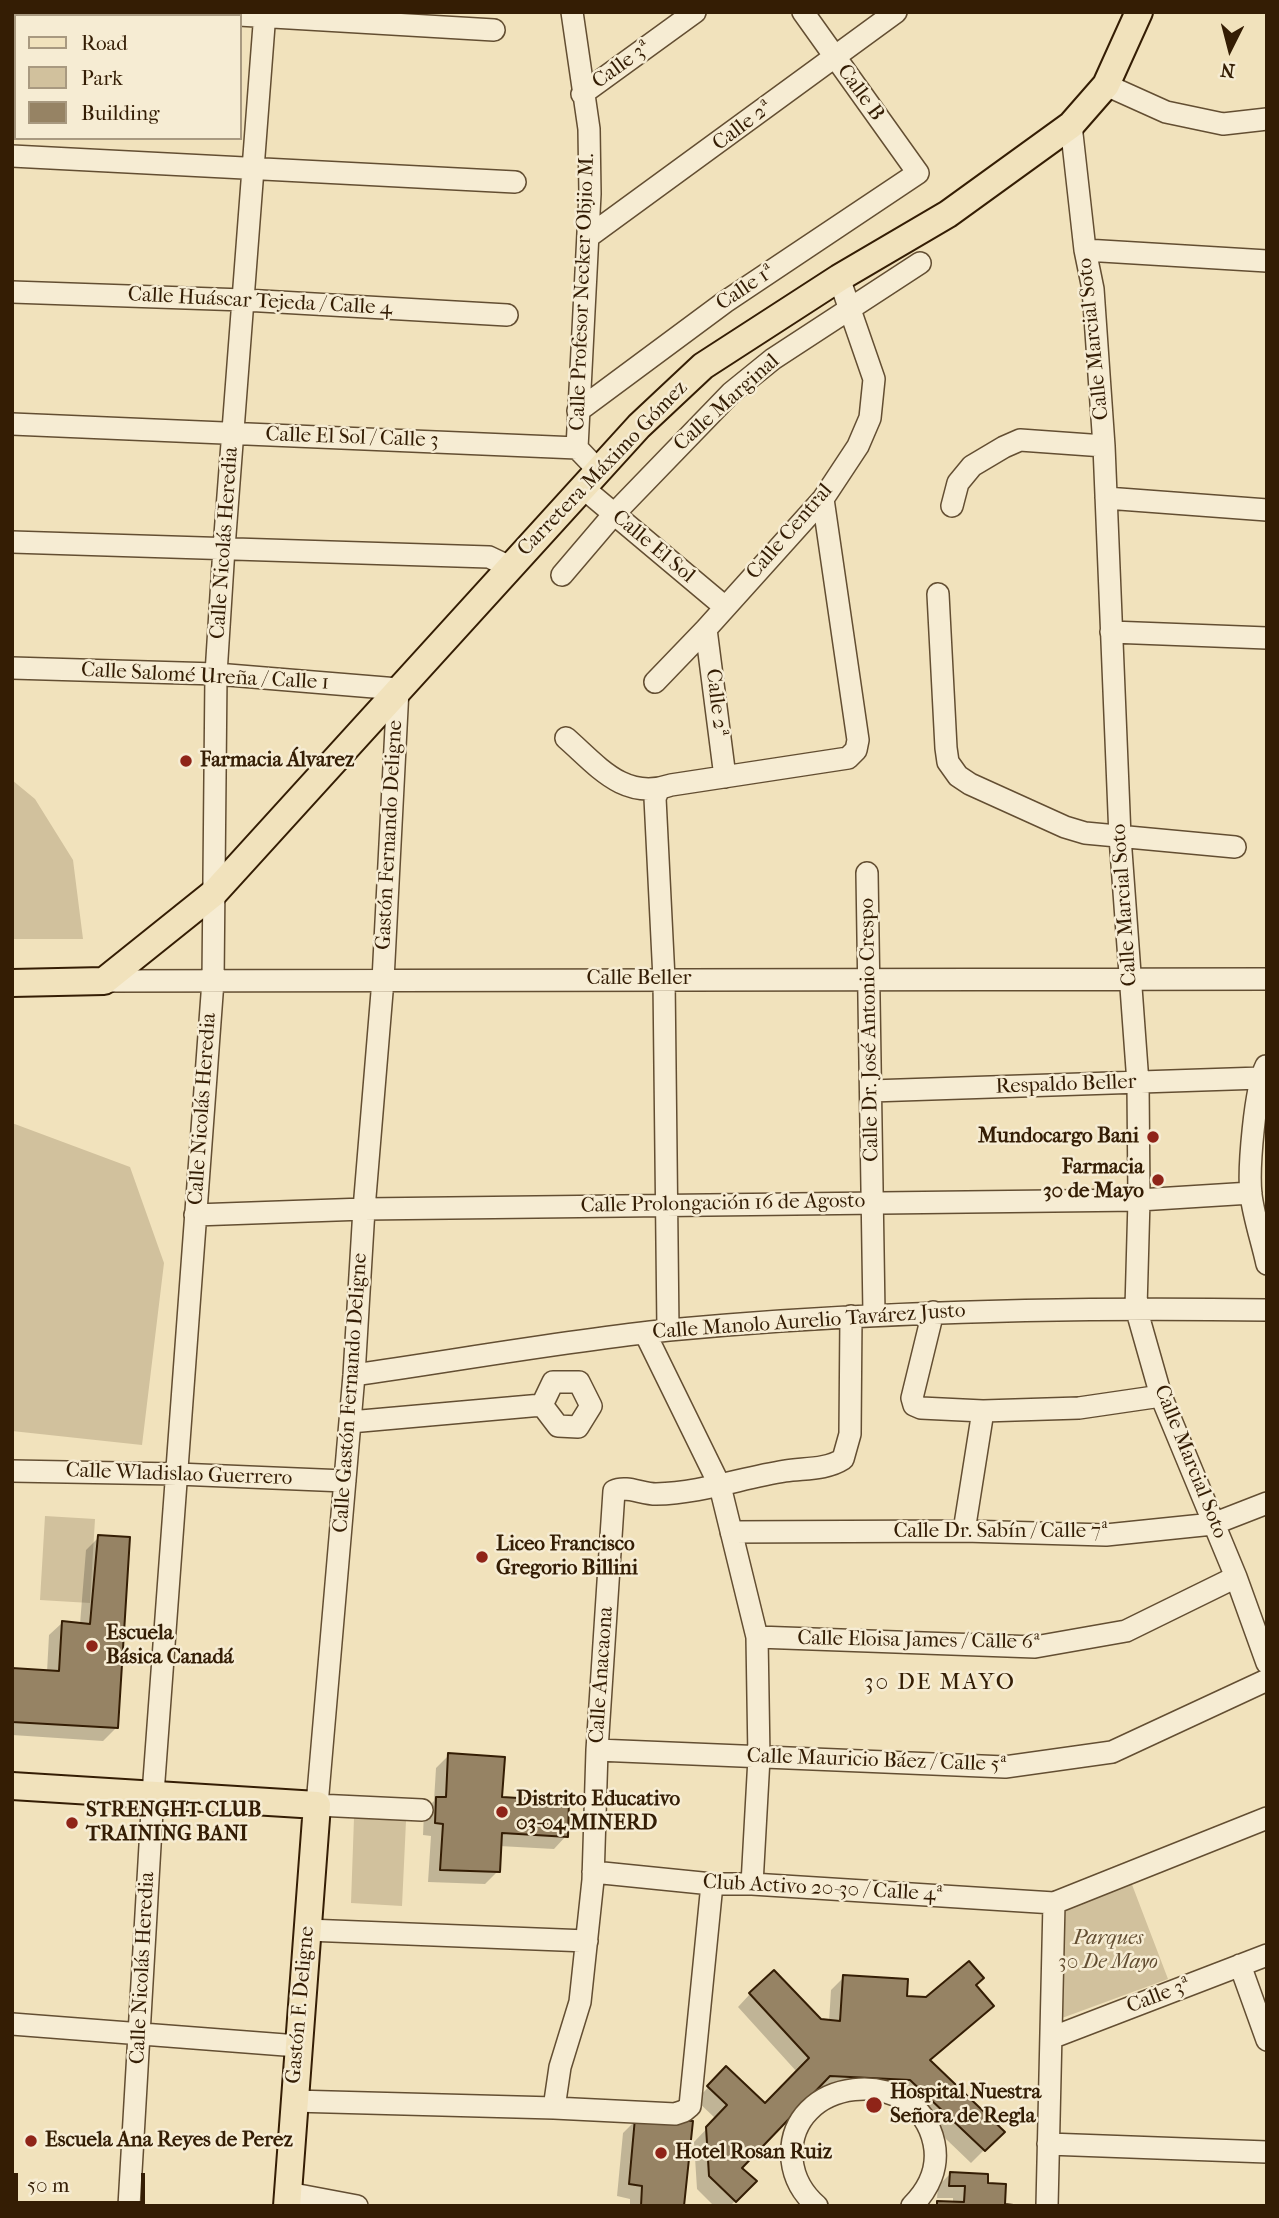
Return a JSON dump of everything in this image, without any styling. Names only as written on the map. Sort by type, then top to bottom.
[{"type":"main road","name":"Carretera Máximo Gómez","points":[[104,981],[215,892],[639,426],[703,366],[839,278],[947,214],[1071,125],[1106,85],[1139,12]]},
{"type":"main road","name":"Calle Beller","points":[[12,983],[104,981]]},
{"type":"main road","points":[[12,1786],[317,1805]]},
{"type":"main road","name":"Gastón F. Deligne","points":[[287,2199],[317,1805]]},
{"type":"street","points":[[188,12],[264,14],[494,30]]},
{"type":"street","name":"Calle Profesor Necker Objio M.","points":[[572,12],[589,129],[590,194],[577,448]]},
{"type":"street","name":"Calle 3ª","points":[[582,94],[695,12]]},
{"type":"street","name":"Calle B","points":[[803,12],[918,173]]},
{"type":"street","name":"Calle 2ª","points":[[588,237],[722,142],[896,12]]},
{"type":"street","name":"Calle Nicolás Heredia","points":[[129,2206],[153,1794],[213,981],[216,674],[264,14]]},
{"type":"street","points":[[1106,85],[1166,112],[1223,124],[1267,119]]},
{"type":"street","name":"Calle Marcial Soto","points":[[1071,125],[1085,250],[1093,289],[1104,446],[1120,837],[1138,1083],[1136,1308],[1161,1396],[1236,1577],[1267,1664]]},
{"type":"street","points":[[12,156],[515,182]]},
{"type":"street","name":"Calle 1ª","points":[[579,411],[725,302],[918,173]]},
{"type":"street","points":[[1085,250],[1267,261]]},
{"type":"street","name":"Calle Marginal","points":[[562,575],[614,514],[732,393],[773,359],[920,263]]},
{"type":"street","name":"Calle Central","points":[[655,681],[706,629],[823,499],[858,446],[870,418],[874,379],[839,278]]},
{"type":"street","name":"Calle Huáscar Tejeda / Calle 4","points":[[12,292],[244,300],[507,315]]},
{"type":"street","name":"Calle El Sol / Calle 3","points":[[12,424],[577,448]]},
{"type":"street","points":[[951,506],[958,483],[972,467],[1020,440],[1104,446]]},
{"type":"street","points":[[577,448],[590,479]]},
{"type":"street","name":"Calle El Sol","points":[[590,479],[614,514],[724,607]]},
{"type":"street","points":[[1106,498],[1267,510]]},
{"type":"street","points":[[566,738],[616,782],[632,788],[659,789],[848,758],[856,750],[858,740],[823,499]]},
{"type":"street","points":[[12,542],[489,557],[510,567]]},
{"type":"street","points":[[938,594],[946,748],[948,762],[958,776],[1065,827],[1085,833],[1235,848]]},
{"type":"street","name":"Calle 2ª","points":[[706,629],[725,777]]},
{"type":"street","points":[[1111,632],[1267,638]]},
{"type":"street","name":"Calle Salomé Ureña / Calle 1","points":[[12,668],[216,674],[398,689]]},
{"type":"street","name":"Gastón Fernando Deligne","points":[[383,980],[398,689]]},
{"type":"street","points":[[659,789],[655,798],[664,979],[668,1330]]},
{"type":"street","name":"Calle Dr. José Antonio Crespo","points":[[867,873],[874,1314]]},
{"type":"street","name":"Calle Beller","points":[[104,981],[1267,979]]},
{"type":"street","name":"Calle Gastón Fernando Deligne","points":[[317,1805],[354,1375],[364,1209],[383,980]]},
{"type":"street","points":[[1264,1072],[1254,1132],[1251,1193],[1267,1264]]},
{"type":"street","name":"Respaldo Beller","points":[[871,1091],[1138,1083],[1264,1072]]},
{"type":"street","name":"Calle Prolongación 16 de Agosto","points":[[195,1215],[364,1209],[1139,1200],[1251,1193]]},
{"type":"street","name":"Calle Manolo Aurelio Tavárez Justo","points":[[354,1375],[668,1330],[874,1314],[1136,1308],[1267,1310]]},
{"type":"street","points":[[933,1312],[912,1398],[914,1405],[921,1408],[983,1411],[1079,1408],[1161,1396]]},
{"type":"street","name":"Calle Anacaona","points":[[554,2108],[560,2067],[580,2001],[587,1941],[614,1491],[620,1488],[653,1494],[720,1486],[784,1471],[835,1464],[843,1459],[850,1434],[851,1316]]},
{"type":"street","points":[[645,1333],[720,1486],[757,1637],[759,1758],[752,1884]]},
{"type":"street","points":[[350,1422],[542,1405]]},
{"type":"street","points":[[964,1531],[983,1411]]},
{"type":"street","name":"Calle Wladislao Guerrero","points":[[12,1471],[345,1481]]},
{"type":"street","name":"Calle Dr. Sabín / Calle 7ª","points":[[732,1532],[964,1531],[1106,1535],[1213,1524],[1267,1503]]},
{"type":"street","name":"Calle Eloisa James / Calle 6ª","points":[[757,1637],[1035,1647],[1126,1631],[1236,1577]]},
{"type":"street","name":"Calle Mauricio Báez / Calle 5ª","points":[[597,1750],[1005,1767],[1112,1752],[1267,1680]]},
{"type":"street","points":[[317,1805],[422,1810]]},
{"type":"street","points":[[1047,2206],[1054,1903],[1267,1818]]},
{"type":"street","name":"Club Activo 20-30 / Calle 4ª","points":[[593,1872],[712,1884],[752,1884],[1054,1903]]},
{"type":"street","points":[[293,2101],[675,2114],[684,2111],[690,2106],[712,1884]]},
{"type":"street","points":[[307,1930],[587,1941]]},
{"type":"street","name":"Calle 3ª","points":[[1051,2038],[1267,1955]]},
{"type":"street","points":[[1240,1965],[1267,2040]]},
{"type":"street","points":[[12,2024],[298,2046]]},
{"type":"street","points":[[817,2206],[803,2191],[793,2167],[793,2143],[802,2120],[828,2096],[851,2090],[875,2090],[897,2096],[916,2109],[929,2127],[933,2138],[933,2174],[922,2196],[912,2206]]},
{"type":"street","points":[[1048,2144],[1267,2152]]},
{"type":"street","points":[[287,2199],[357,2206]]},
{"type":"green space","points":[[12,780],[35,799],[73,860],[83,939],[12,939]]},
{"type":"green space","points":[[12,1123],[130,1167],[164,1263],[142,1445],[12,1431]]},
{"type":"green space","points":[[45,1516],[95,1519],[90,1603],[40,1600]]},
{"type":"green space","points":[[354,1818],[406,1821],[402,1906],[351,1903]]},
{"type":"green space","name":"Parques 30 De Mayo","points":[[1131,1882],[1168,1979],[1062,2018],[1062,1905]]},
{"type":"building","name":"Escuela Básica Canadá","points":[[98,1535],[130,1537],[118,1728],[12,1722],[12,1668],[59,1671],[62,1621],[90,1624]]},
{"type":"building","name":"Distrito Educativo 03-04 MINERD","points":[[448,1753],[505,1757],[502,1797],[569,1801],[568,1837],[502,1833],[500,1872],[440,1870],[443,1824],[435,1823],[436,1797],[446,1797]]},
{"type":"building","points":[[969,1961],[984,1978],[976,1985],[994,2006],[930,2060],[1005,2132],[985,2151],[910,2080],[830,2076],[742,2168],[757,2181],[736,2202],[709,2176],[706,2127],[727,2105],[707,2086],[726,2066],[765,2103],[809,2058],[749,1993],[774,1970],[821,2019],[840,2021],[843,1975],[908,1979],[907,1996],[926,1997]]},
{"type":"building","name":"Hotel Rosan Ruiz","points":[[635,2118],[693,2121],[684,2206],[641,2206],[642,2186],[629,2184]]},
{"type":"building","points":[[950,2172],[988,2174],[988,2183],[1006,2184],[1005,2204],[1022,2206],[937,2206],[937,2201],[964,2202],[965,2186],[949,2186]]},
{"type":"place","name":"Farmacia Álvarez","points":[[186,761]]},
{"type":"place","name":"Mundocargo Bani","points":[[1153,1137]]},
{"type":"place","name":"Farmacia 30 de Mayo","points":[[1158,1180]]},
{"type":"place","name":"Liceo Francisco Gregorio Billini","points":[[482,1557]]},
{"type":"place","name":"Escuela Básica Canadá","points":[[92,1646]]},
{"type":"place","name":"Distrito Educativo 03-04 MINERD","points":[[502,1812]]},
{"type":"place","name":"STRENGHT CLUB TRAINING BANI","points":[[72,1823]]},
{"type":"place","name":"Hospital Nuestra Señora de Regla","points":[[874,2105]]},
{"type":"place","name":"Escuela Ana Reyes de Perez","points":[[31,2141]]},
{"type":"place","name":"Hotel Rosan Ruiz","points":[[661,2153]]},
{"type":"district","name":"30 DE MAYO","points":[[940,1683]]}]
